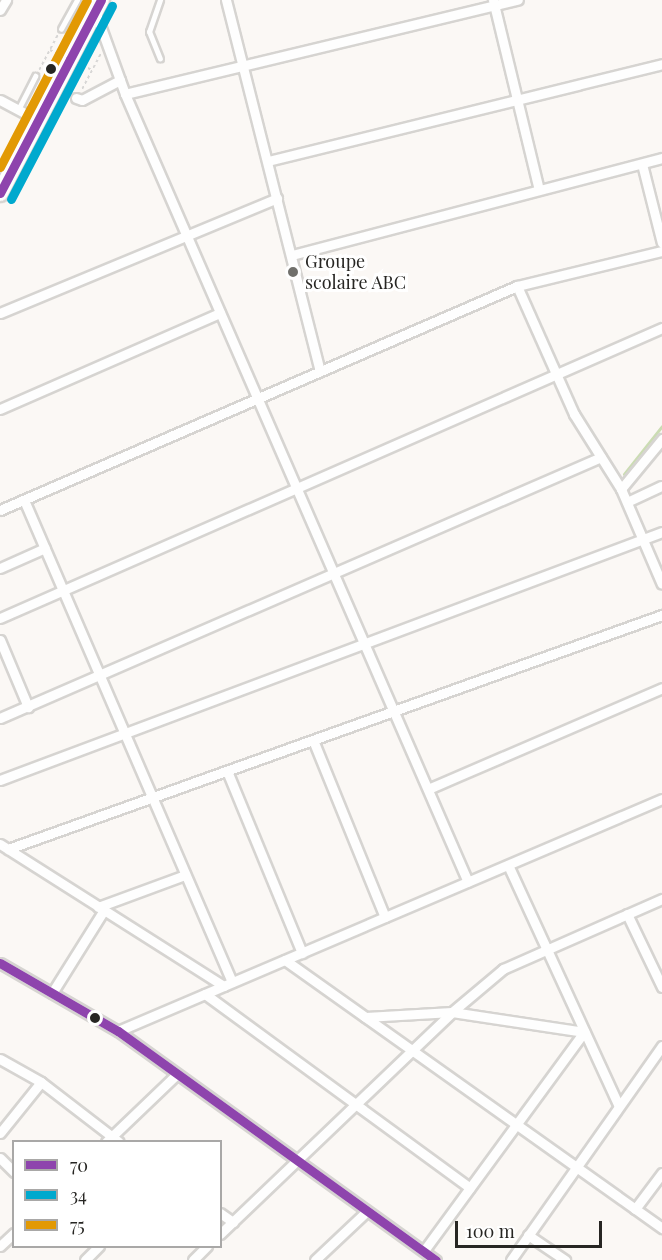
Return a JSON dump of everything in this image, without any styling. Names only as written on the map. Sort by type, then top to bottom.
[{"type":"highway","points":[[0,171],[24,113],[95,3]]},
{"type":"highway","points":[[0,193],[95,3]]},
{"type":"street","points":[[0,10],[6,0]]},
{"type":"street","points":[[226,0],[320,371]]},
{"type":"street","points":[[125,94],[493,3],[518,0]]},
{"type":"street","points":[[95,3],[125,94],[468,882]]},
{"type":"street","points":[[493,3],[539,190]]},
{"type":"street","points":[[268,161],[662,64]]},
{"type":"street","points":[[76,98],[82,100],[120,80]]},
{"type":"street","points":[[0,100],[24,113]]},
{"type":"street","points":[[292,255],[662,158]]},
{"type":"street","points":[[642,164],[662,243]]},
{"type":"street","points":[[0,313],[277,198]]},
{"type":"street","points":[[0,510],[517,286],[662,251]]},
{"type":"street","points":[[517,286],[556,375],[621,489],[662,584]]},
{"type":"street","points":[[0,409],[220,313]]},
{"type":"street","points":[[0,618],[662,328]]},
{"type":"street","points":[[621,489],[662,440]]},
{"type":"street","points":[[0,718],[601,457]]},
{"type":"street","points":[[627,502],[662,486]]},
{"type":"street","points":[[24,500],[153,797],[228,984]]},
{"type":"street","points":[[0,780],[662,532]]},
{"type":"street","points":[[0,568],[45,548]]},
{"type":"street","points":[[4,847],[227,771],[662,615]]},
{"type":"street","points":[[0,640],[28,707]]},
{"type":"street","points":[[428,789],[662,688]]},
{"type":"street","points":[[313,740],[386,917]]},
{"type":"street","points":[[227,771],[302,953]]},
{"type":"street","points":[[117,1031],[662,799]]},
{"type":"street","points":[[4,847],[228,984]]},
{"type":"street","points":[[508,865],[619,1106]]},
{"type":"street","points":[[52,993],[101,908],[185,875]]},
{"type":"street","points":[[222,1232],[452,1012],[503,969],[662,899]]},
{"type":"street","points":[[627,914],[659,974],[662,987]]},
{"type":"street","points":[[285,960],[662,1228]]},
{"type":"street","points":[[0,963],[117,1031],[298,1159],[435,1260]]},
{"type":"street","points":[[205,994],[357,1103],[470,1188]]},
{"type":"street","points":[[365,1017],[452,1012],[585,1032]]},
{"type":"street","points":[[424,1251],[585,1032]]},
{"type":"street","points":[[511,1260],[662,1046]]},
{"type":"street","points":[[0,1059],[41,1082],[112,1140],[177,1074]]},
{"type":"street","points":[[0,1133],[41,1082]]},
{"type":"street","points":[[0,1158],[12,1170]]},
{"type":"street","points":[[635,1209],[662,1173]]},
{"type":"street","points":[[315,1260],[367,1211]]},
{"type":"street","points":[[222,1214],[233,1222]]},
{"type":"street","points":[[0,1246],[12,1235]]},
{"type":"street","points":[[528,1235],[565,1260]]},
{"type":"street","points":[[85,1260],[97,1248]]},
{"type":"street","points":[[193,1260],[205,1248]]},
{"type":"lane","points":[[61,29],[77,0]]},
{"type":"lane","points":[[160,0],[149,32],[160,59]]},
{"type":"lane","points":[[24,113],[35,76]]},
{"type":"path","points":[[35,76],[61,29]]},
{"type":"path","points":[[50,50],[92,70],[76,98]]},
{"type":"waterway","points":[[624,474],[662,426]]},
{"type":"transit line","name":"75","points":[[0,167],[87,0]]},
{"type":"transit line","name":"70","points":[[0,193],[101,0]]},
{"type":"transit line","name":"34","points":[[11,199],[112,6]]},
{"type":"transit line","name":"70","points":[[0,963],[118,1031],[436,1260]]},
{"type":"place","name":"Groupe scolaire ABC","points":[[293,272]]}]
